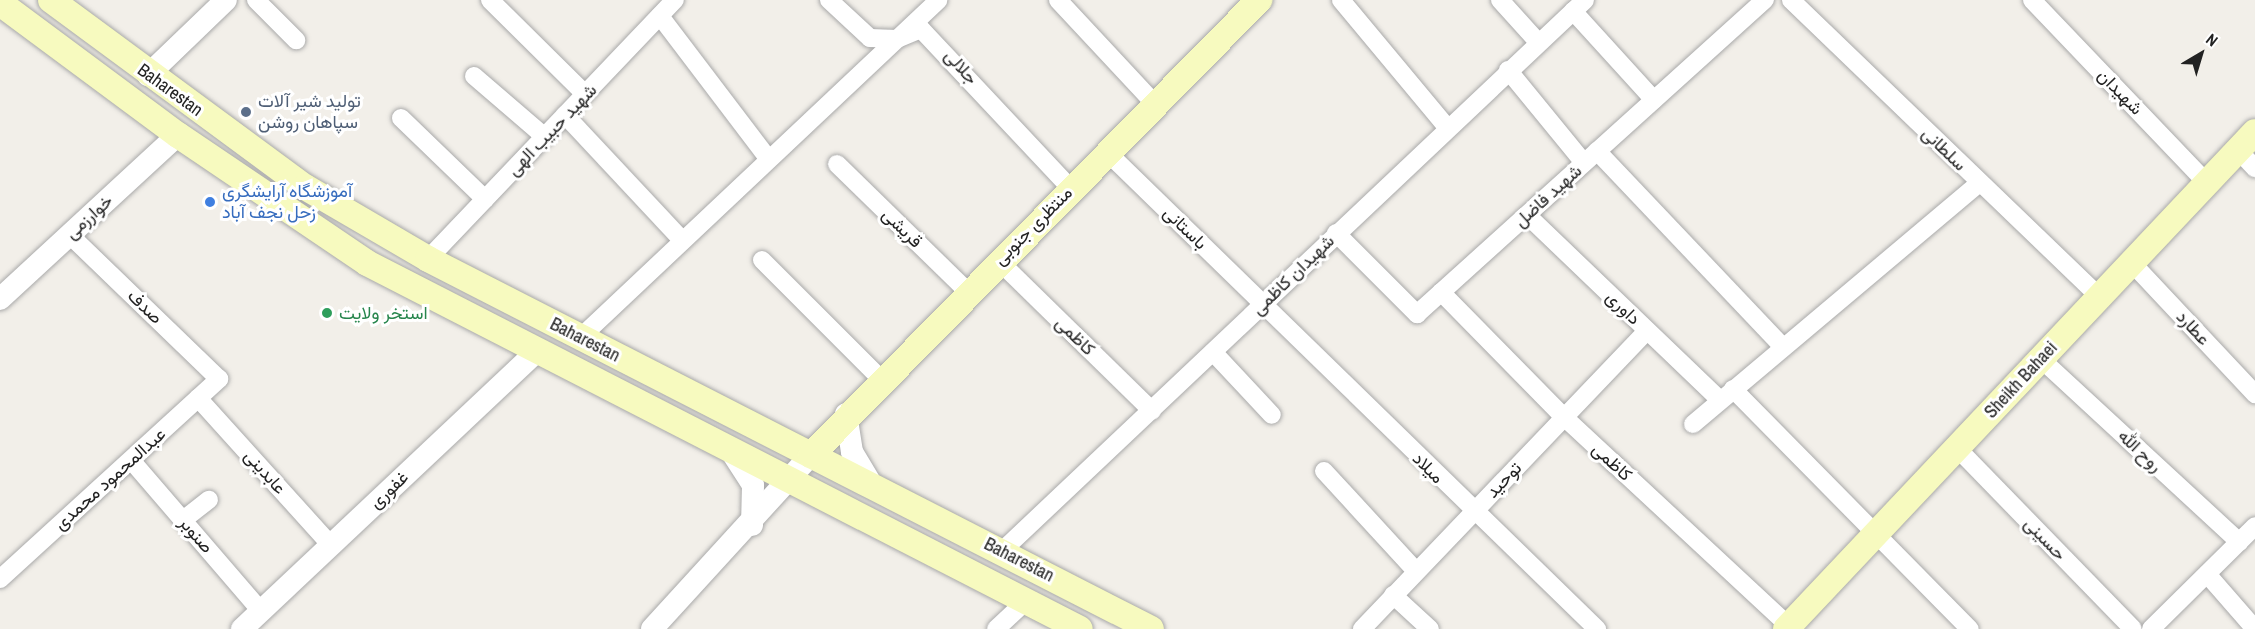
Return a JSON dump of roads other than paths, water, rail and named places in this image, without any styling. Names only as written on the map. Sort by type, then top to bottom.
[{"type":"main road","name":"Baharestan","points":[[51,0],[148,75],[305,187],[428,259],[1151,629]]},
{"type":"main road","name":"منتظری جنوبی","points":[[811,455],[846,414],[1259,0]]},
{"type":"main road","name":"Baharestan","points":[[0,3],[178,135],[367,263],[536,352],[791,476],[1080,629]]},
{"type":"main road","name":"Sheikh Bahaei","points":[[1787,627],[2207,183],[2249,150]]},
{"type":"street","points":[[148,75],[226,0]]},
{"type":"street","points":[[256,0],[296,40]]},
{"type":"street","points":[[490,0],[585,94]]},
{"type":"street","name":"شهید حبیب الهی","points":[[428,259],[675,0]]},
{"type":"street","name":"جلالی","points":[[829,0],[870,38],[897,39],[921,29],[941,45],[1071,189]]},
{"type":"street","points":[[580,337],[680,238],[938,0]]},
{"type":"street","points":[[1058,0],[1155,104]]},
{"type":"street","points":[[1341,0],[1446,126]]},
{"type":"street","points":[[1500,0],[1538,42]]},
{"type":"street","name":"سلطانی","points":[[1791,0],[2100,297]]},
{"type":"street","name":"شهیدان","points":[[2032,0],[2207,183]]},
{"type":"street","name":"شهید فاضل","points":[[1336,233],[1417,314],[1654,100],[1756,3]]},
{"type":"street","points":[[1579,5],[1654,100]]},
{"type":"street","name":"شهیدان کاظمی","points":[[1002,551],[1152,411],[1446,126],[1579,5]]},
{"type":"street","points":[[660,16],[767,157]]},
{"type":"street","points":[[1508,70],[1591,157],[1783,347]]},
{"type":"street","points":[[474,76],[545,137]]},
{"type":"street","points":[[565,115],[680,238]]},
{"type":"street","points":[[401,118],[485,199]]},
{"type":"street","name":"خوارزمی","points":[[0,298],[178,135]]},
{"type":"street","name":"باستانی","points":[[1107,152],[1263,304]]},
{"type":"street","name":"قریشی","points":[[837,164],[968,292]]},
{"type":"street","points":[[1693,424],[1979,183]]},
{"type":"street","name":"داوری","points":[[1527,215],[1647,331],[1727,395],[1876,534],[1970,629]]},
{"type":"street","name":"صدف","points":[[70,235],[219,379]]},
{"type":"street","points":[[762,260],[881,379]]},
{"type":"street","name":"کاظمی","points":[[999,261],[1152,411]]},
{"type":"street","name":"عطارد","points":[[2132,263],[2255,394]]},
{"type":"street","name":"کاظمی","points":[[1441,292],[1564,417],[1787,627]]},
{"type":"street","name":"میلاد","points":[[1263,304],[1473,512],[1597,629]]},
{"type":"street","name":"توحید","points":[[1362,629],[1647,331]]},
{"type":"street","name":"غفوری","points":[[242,629],[536,352]]},
{"type":"street","points":[[1213,352],[1272,415]]},
{"type":"street","name":"روح الله","points":[[2041,359],[2239,542]]},
{"type":"street","name":"عبدالمحمود محمدی","points":[[0,579],[219,379]]},
{"type":"street","name":"عابدینی","points":[[198,398],[331,545]]},
{"type":"street","points":[[846,414],[852,452],[872,485]]},
{"type":"street","points":[[728,447],[753,485],[752,525]]},
{"type":"street","name":"حسینی","points":[[1957,448],[2133,629]]},
{"type":"street","points":[[652,629],[752,525],[811,455]]},
{"type":"street","name":"صنوبر","points":[[131,460],[261,611]]},
{"type":"street","points":[[1323,471],[1416,571]]},
{"type":"street","points":[[183,520],[209,500]]},
{"type":"street","points":[[2151,629],[2255,526]]},
{"type":"street","points":[[2207,574],[2255,629]]},
{"type":"street","points":[[1393,595],[1430,629]]},
{"type":"street","points":[[996,629],[1026,602]]},
{"type":"place","name":"تولید شیر آلات سپاهان روشن","points":[[246,112]]},
{"type":"place","name":"آموزشگاه آرایشگری زحل نجف آباد","points":[[210,202]]},
{"type":"place","name":"استخر ولایت","points":[[327,313]]}]
